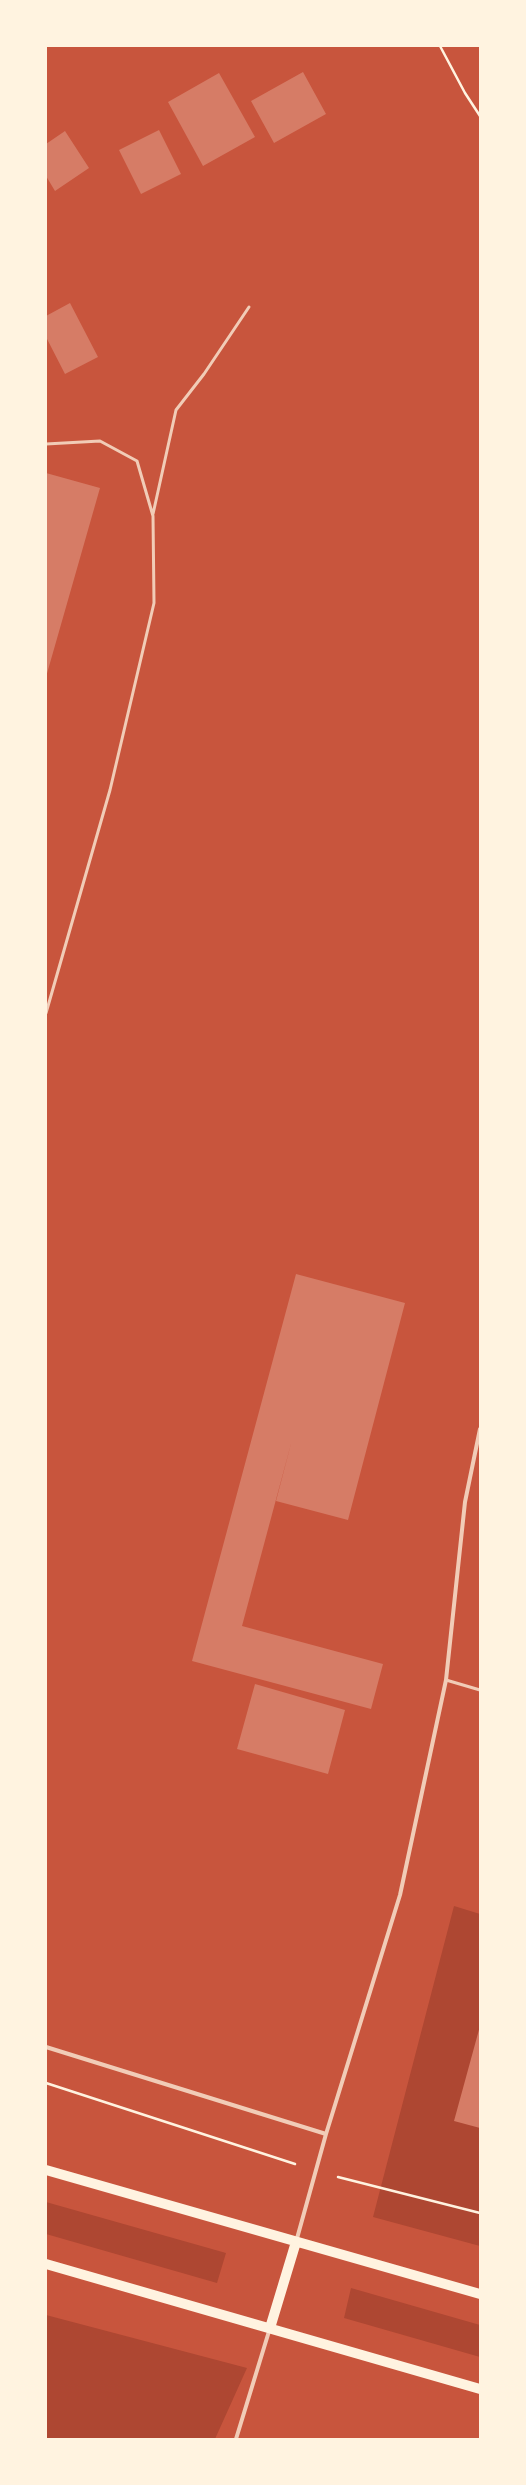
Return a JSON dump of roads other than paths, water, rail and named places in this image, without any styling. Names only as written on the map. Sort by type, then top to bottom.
[{"type":"main road","points":[[46,2170],[480,2294]]},
{"type":"main road","points":[[270,2328],[296,2242]]},
{"type":"main road","points":[[46,2264],[480,2389]]},
{"type":"street","points":[[296,2242],[326,2134],[400,1895],[446,1680],[465,1502],[480,1428]]},
{"type":"street","points":[[46,2047],[326,2134]]},
{"type":"street","points":[[236,2439],[270,2328]]},
{"type":"lane","points":[[46,1013],[110,790],[154,603],[153,516],[176,410],[204,374],[249,307]]},
{"type":"lane","points":[[46,444],[100,441],[137,461],[153,516]]},
{"type":"lane","points":[[446,1680],[480,1690]]}]
